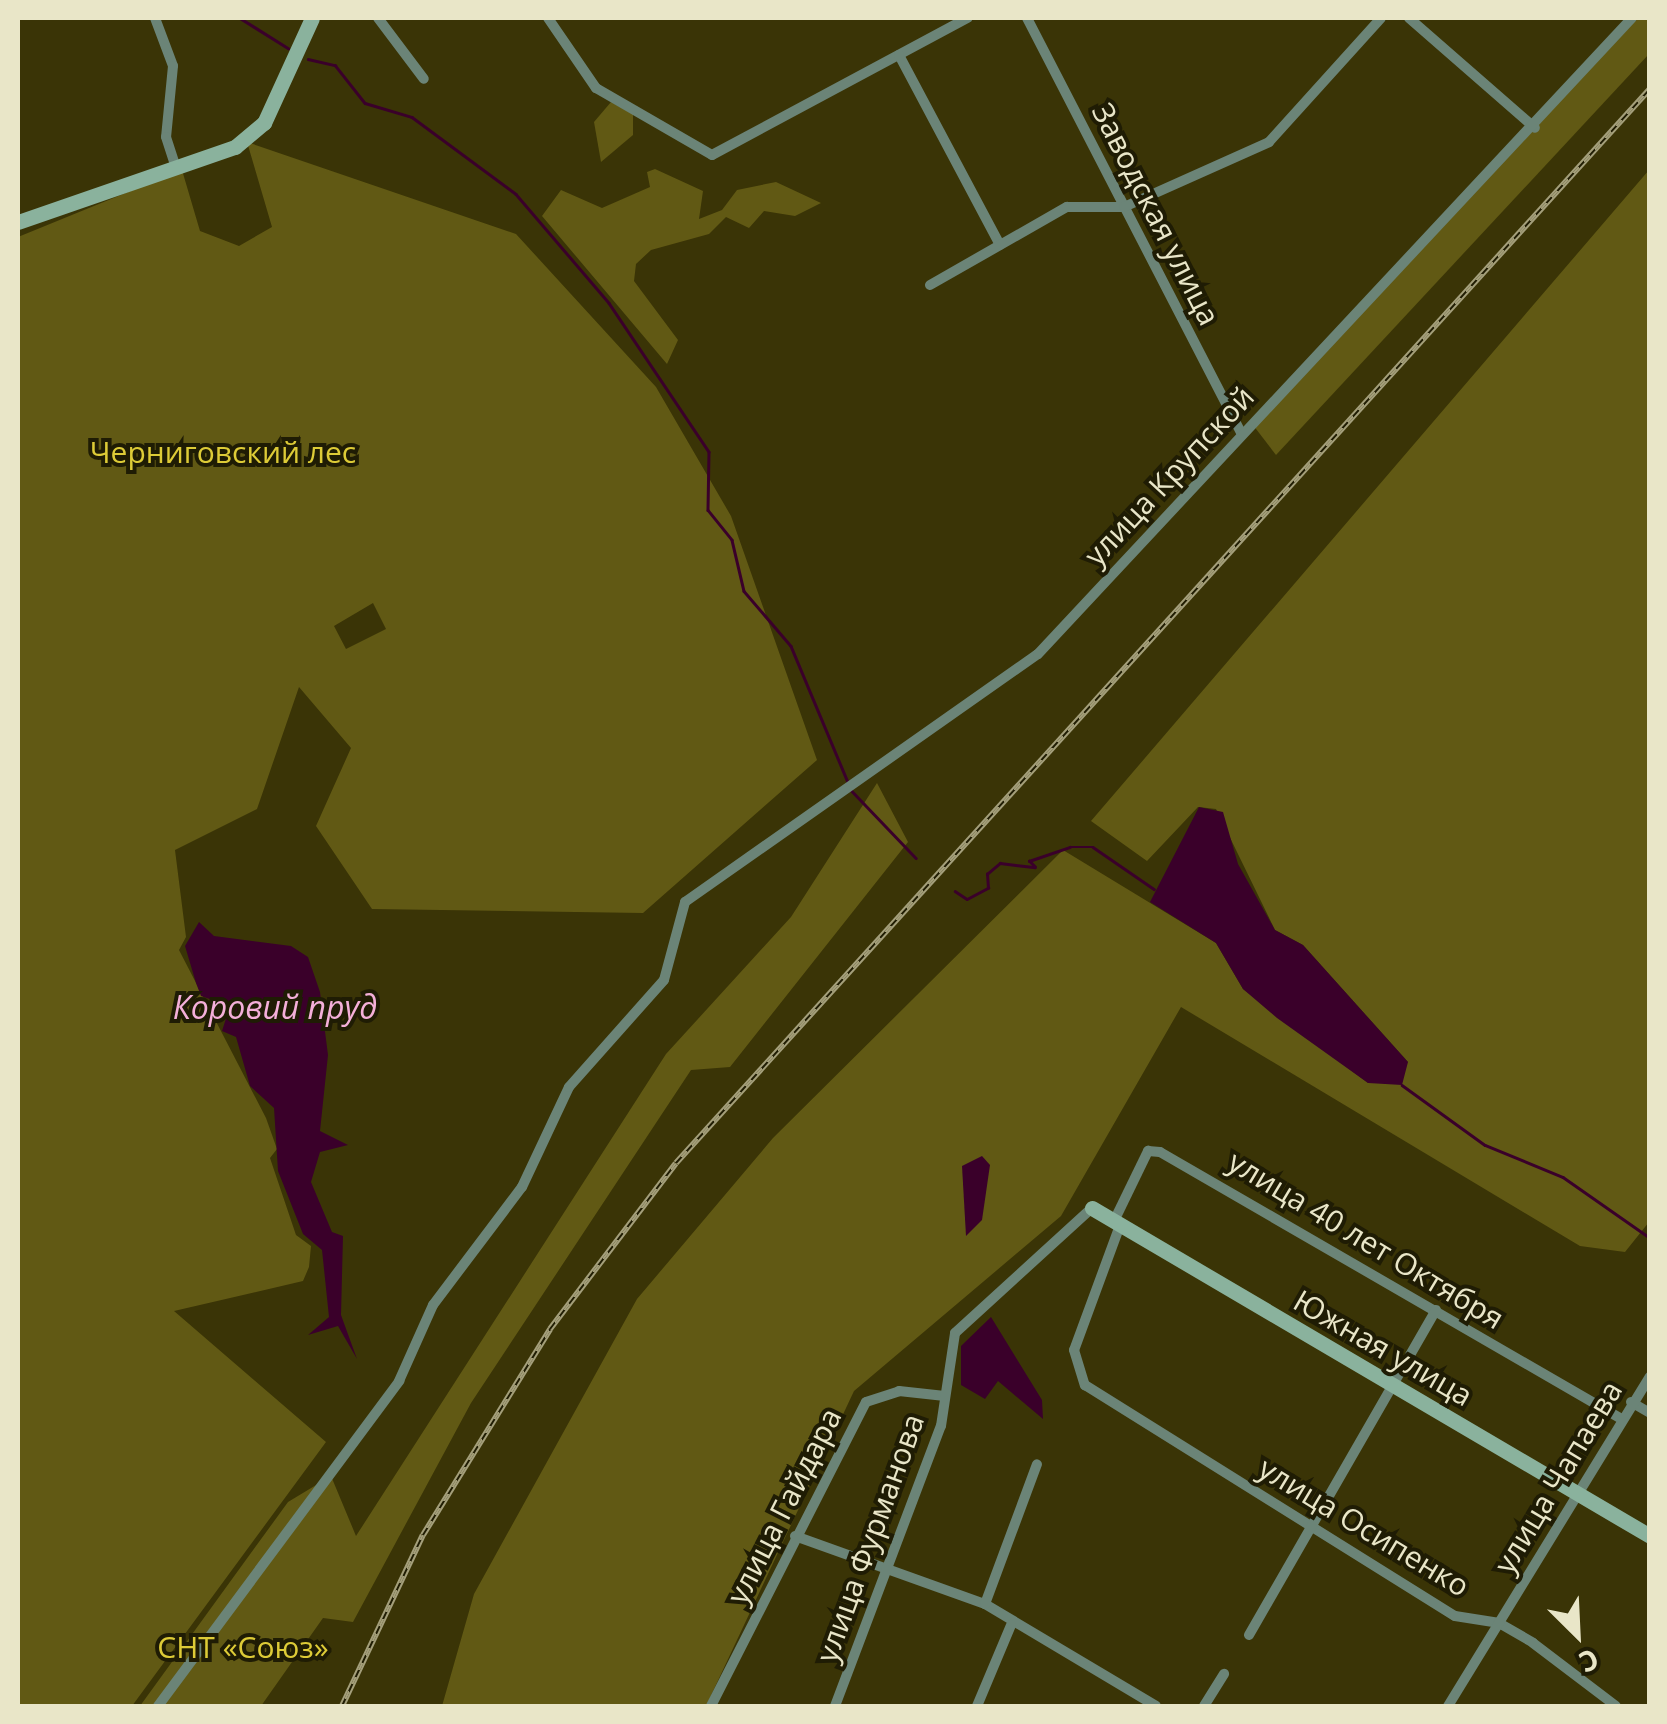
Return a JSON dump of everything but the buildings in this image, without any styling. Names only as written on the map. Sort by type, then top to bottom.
[{"type":"street","points":[[155,18],[173,66],[166,136],[176,167]]},
{"type":"street","points":[[18,222],[235,147],[264,123],[312,18]]},
{"type":"street","points":[[378,18],[424,79]]},
{"type":"street","points":[[548,18],[596,88],[712,155],[968,18]]},
{"type":"street","name":"Заводская улица","points":[[1028,18],[1241,433]]},
{"type":"street","points":[[930,285],[1067,207],[1124,207],[1270,142],[1381,18]]},
{"type":"street","points":[[1409,18],[1535,128]]},
{"type":"street","name":"улица Крупской","points":[[158,1706],[398,1381],[434,1305],[522,1187],[569,1088],[664,980],[685,902],[1038,654],[1241,433],[1535,128],[1632,18]]},
{"type":"street","points":[[899,55],[1000,245]]},
{"type":"street","name":"улица 40 лет Октября","points":[[1117,1223],[1148,1152],[1160,1152],[1620,1418]]},
{"type":"street","name":"Южная улица","points":[[1092,1208],[1650,1536]]},
{"type":"street","name":"улица Фурманова","points":[[835,1706],[945,1396],[955,1332],[1092,1208]]},
{"type":"street","name":"улица Осипенко","points":[[1117,1223],[1074,1350],[1085,1386],[1454,1616],[1499,1624],[1616,1706]]},
{"type":"street","points":[[1249,1635],[1388,1382],[1436,1310]]},
{"type":"street","name":"улица Чапаева","points":[[1448,1706],[1620,1418],[1650,1377]]},
{"type":"street","name":"улица Гайдара","points":[[711,1706],[866,1402],[899,1391],[945,1396]]},
{"type":"street","points":[[1632,1402],[1650,1413]]},
{"type":"street","points":[[985,1604],[1038,1464]]},
{"type":"street","points":[[796,1536],[985,1604],[1012,1624],[1156,1706]]},
{"type":"street","points":[[977,1706],[1012,1624]]},
{"type":"street","points":[[1204,1706],[1224,1674]]},
{"type":"green space","points":[[1638,18],[1649,18],[1649,54],[1276,455],[1253,425]]},
{"type":"green space","points":[[611,102],[633,114],[633,135],[601,162],[594,122]]},
{"type":"green space","name":"Черниговский лес","points":[[247,142],[516,234],[656,387],[731,516],[817,760],[643,913],[372,909],[316,826],[351,748],[299,687],[257,809],[175,850],[186,937],[179,950],[266,1118],[277,1149],[270,1158],[296,1235],[311,1246],[309,1267],[303,1281],[174,1311],[326,1442],[132,1706],[18,1706],[18,237],[182,170],[200,231],[239,246],[272,227]],"holes":[[[373,603],[386,629],[346,649],[334,626]]]},
{"type":"green space","points":[[655,169],[703,191],[699,219],[722,210],[737,190],[776,182],[821,203],[795,216],[764,211],[749,228],[726,217],[709,234],[651,250],[636,264],[634,281],[678,340],[667,364],[542,216],[561,190],[602,208],[650,187],[647,172]]},
{"type":"green space","points":[[1649,170],[1649,1222],[1625,1252],[1580,1246],[1181,1007],[1061,1216],[854,1391],[706,1706],[442,1706],[474,1594],[637,1299],[773,1138],[1063,850],[1216,943],[1243,989],[1368,1083],[1408,1062],[1303,945],[1275,930],[1216,809],[1198,807],[1147,861],[1091,821]]},
{"type":"green space","name":"СНТ «Союз»","points":[[877,783],[908,842],[730,1067],[691,1070],[471,1403],[353,1622],[323,1618],[261,1706],[140,1706],[288,1502],[331,1476],[356,1536],[666,1054],[791,917]]},
{"type":"water","points":[[1199,807],[1223,812],[1238,864],[1275,930],[1303,945],[1408,1062],[1402,1085],[1368,1083],[1277,1018],[1243,989],[1216,943],[1150,902]]},
{"type":"water","name":"Коровий пруд","points":[[199,922],[214,936],[291,946],[308,957],[320,992],[328,1055],[320,1131],[348,1145],[320,1152],[311,1182],[332,1232],[343,1236],[341,1315],[357,1359],[338,1326],[308,1335],[329,1317],[322,1250],[303,1234],[278,1171],[274,1108],[250,1086],[236,1037],[222,1031],[230,1006],[201,996],[196,983],[185,946]]},
{"type":"water","points":[[982,1156],[990,1165],[982,1220],[966,1236],[962,1166]]},
{"type":"water","points":[[991,1317],[1042,1400],[1043,1419],[998,1381],[985,1399],[961,1385],[961,1346]]},
{"type":"waterway","points":[[240,18],[288,48]]},
{"type":"waterway","points":[[308,59],[335,65],[365,103],[412,117],[516,194],[609,303],[709,452],[708,510],[732,540],[744,591],[791,646],[848,782]]},
{"type":"waterway","points":[[851,790],[916,858]]},
{"type":"waterway","points":[[955,891],[967,899],[988,888],[987,874],[1000,863],[1035,867],[1029,861],[1070,847],[1093,847],[1154,889]]},
{"type":"waterway","points":[[1402,1085],[1485,1145],[1563,1177],[1650,1238]]},
{"type":"railway","points":[[342,1706],[423,1535],[550,1329],[676,1163],[1650,89]]}]
